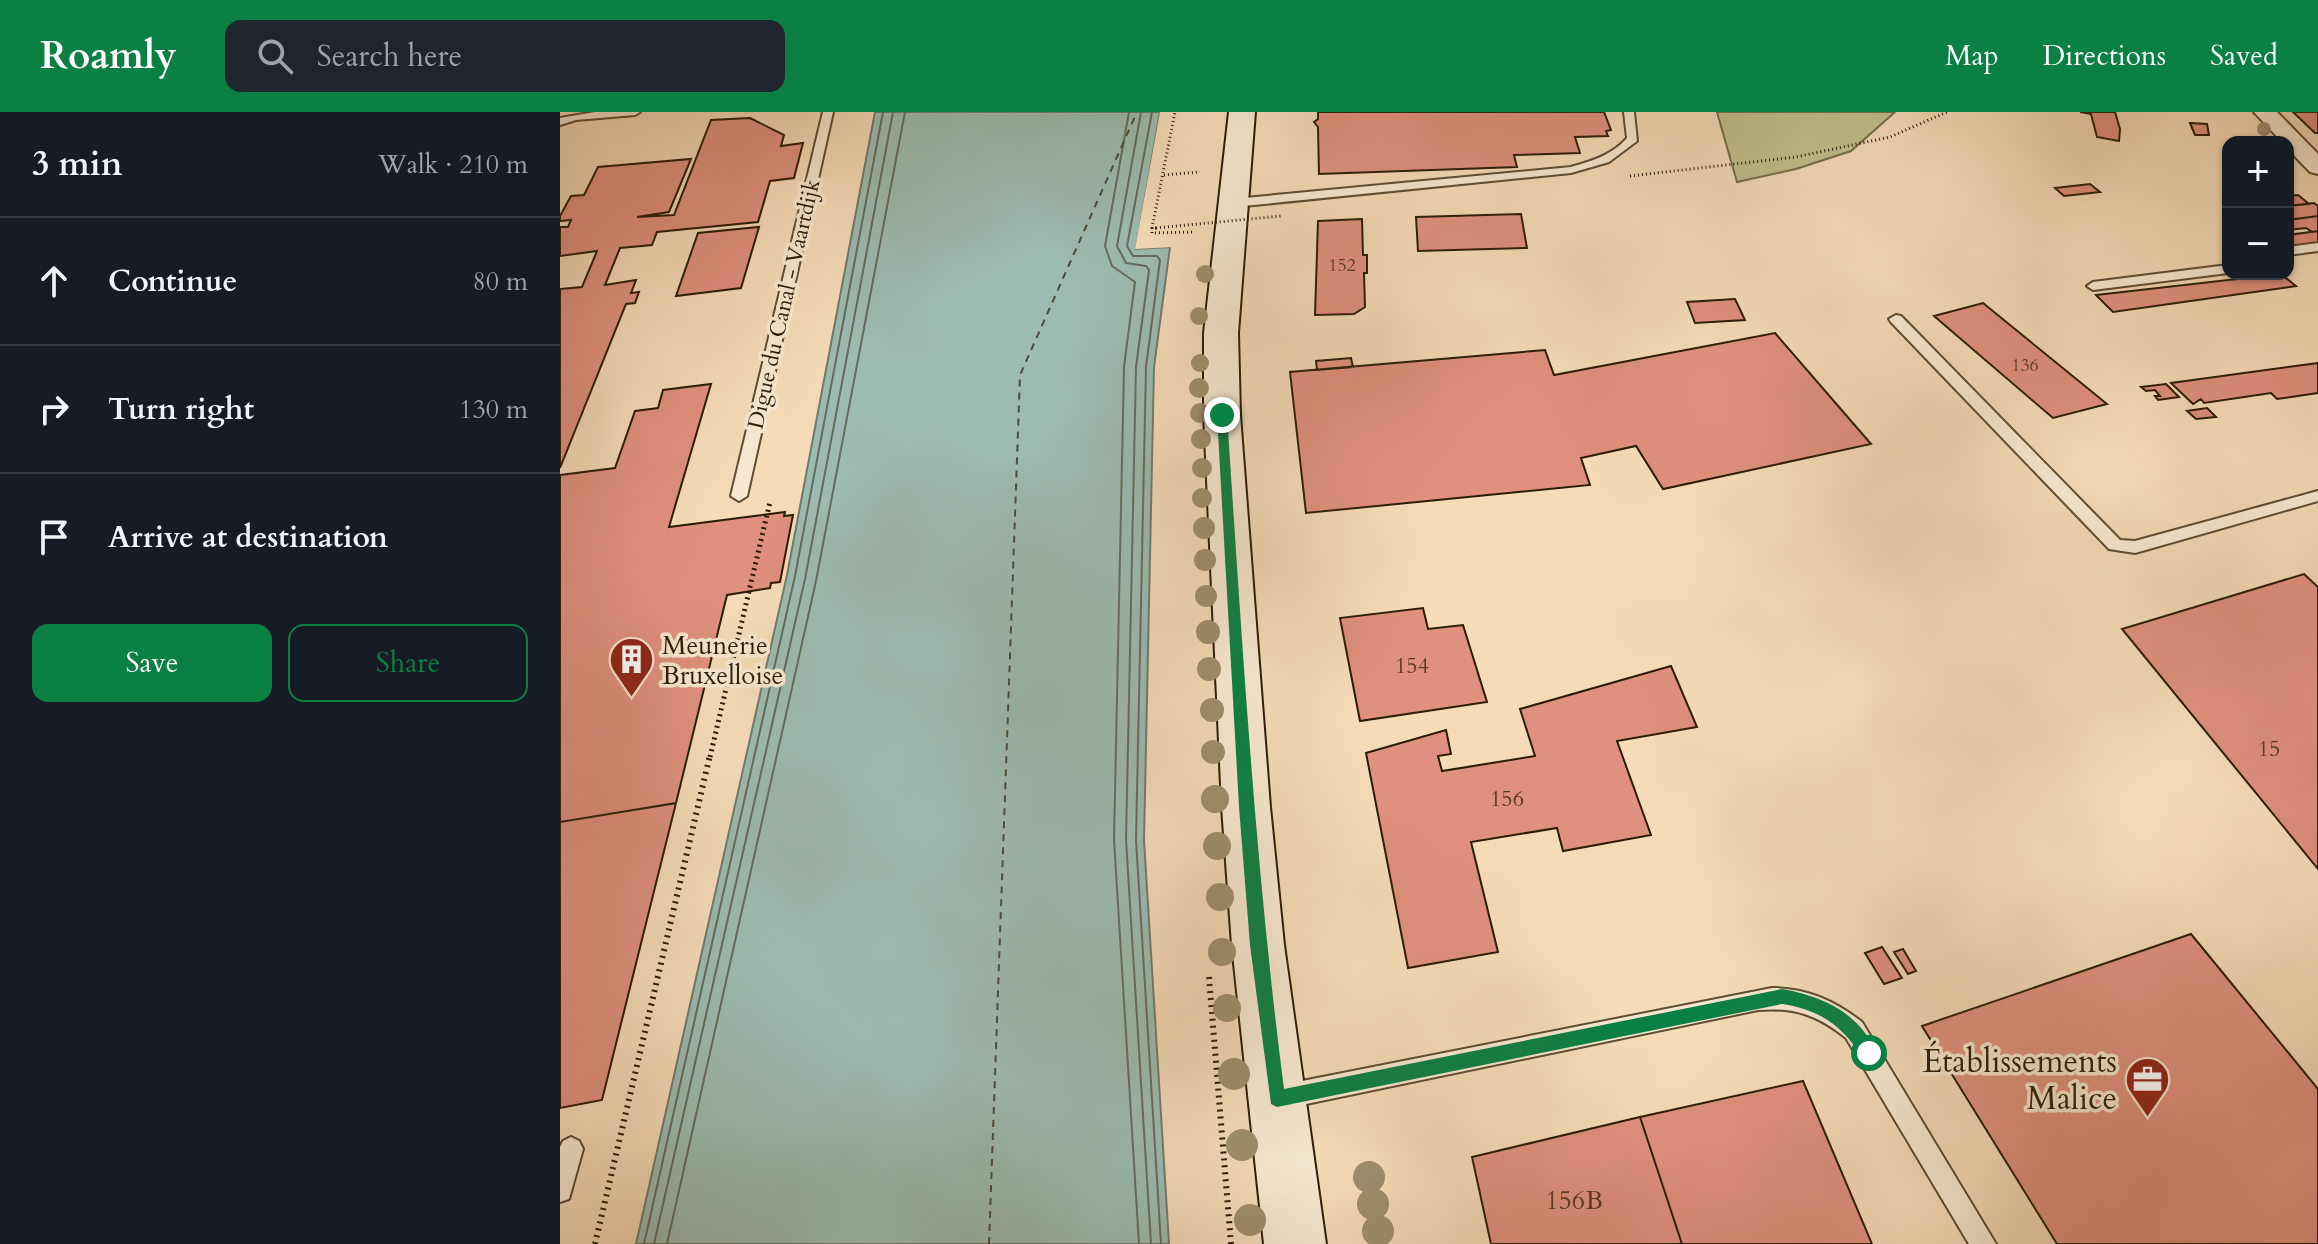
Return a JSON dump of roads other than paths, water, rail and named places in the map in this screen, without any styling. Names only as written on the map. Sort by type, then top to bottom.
[{"type":"main road","points":[[1242,112],[1222,187],[1222,415],[1247,823],[1295,1244]]},
{"type":"street","points":[[2265,112],[2316,164]]},
{"type":"lane","points":[[560,122],[574,117],[635,112]]},
{"type":"lane","name":"Digue du Canal - Vaartdijk","points":[[739,496],[828,112]]},
{"type":"lane","points":[[1222,187],[1571,170],[1600,164],[1621,153],[1633,139],[1629,112]]},
{"type":"lane","points":[[2294,250],[2318,247]]},
{"type":"lane","points":[[2093,286],[2222,270]]},
{"type":"lane","points":[[1896,319],[2115,545],[2135,547],[2318,496]]},
{"type":"lane","points":[[1277,1098],[1758,1000],[1782,997],[1808,1001],[1833,1012],[1854,1030],[1983,1244]]},
{"type":"lane","points":[[560,1190],[571,1149]]},
{"type":"water","points":[[875,112],[1160,112],[1136,249],[1170,247],[1154,367],[1144,840],[1169,1244],[636,1244],[787,575]]},
{"type":"place","name":"Meunerie Bruxelloise","points":[[631,699]]},
{"type":"place","name":"Établissements Malice","points":[[2148,1119]]}]
